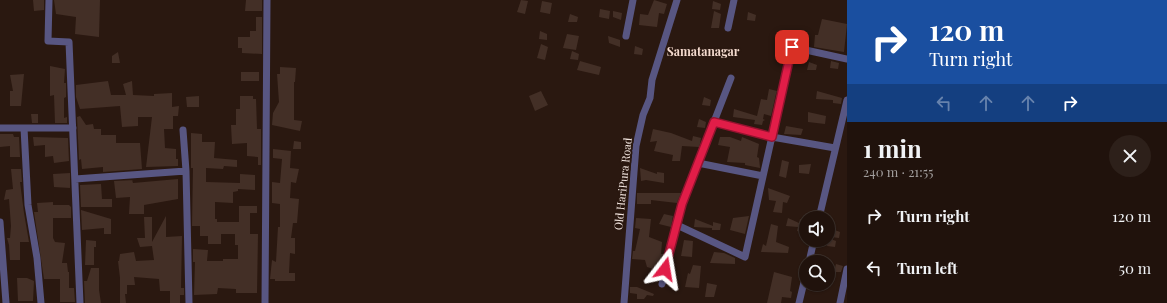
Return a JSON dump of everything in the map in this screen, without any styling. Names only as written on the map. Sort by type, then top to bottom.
[{"type":"street","points":[[49,0],[48,41],[69,42],[80,303]]},
{"type":"street","points":[[265,303],[267,0]]},
{"type":"street","points":[[626,36],[633,0]]},
{"type":"street","name":"Old HariPura Road","points":[[624,303],[636,146],[641,124],[650,98],[652,80],[677,0]]},
{"type":"street","points":[[728,28],[734,0]]},
{"type":"street","points":[[677,225],[745,257],[792,47],[847,60]]},
{"type":"street","points":[[662,284],[682,204],[731,78]]},
{"type":"street","points":[[821,211],[847,100]]},
{"type":"street","points":[[714,122],[772,137],[835,148]]},
{"type":"street","points":[[0,128],[73,128]]},
{"type":"street","points":[[24,128],[28,204],[37,258],[41,303]]},
{"type":"street","points":[[183,130],[186,170],[189,303]]},
{"type":"street","points":[[698,163],[763,176]]},
{"type":"street","points":[[75,179],[186,170]]},
{"type":"street","points":[[0,222],[6,303]]},
{"type":"street","points":[[840,303],[847,269]]},
{"type":"street","points":[[799,303],[802,291]]},
{"type":"building","points":[[33,0],[44,0],[44,10],[34,11]]},
{"type":"building","points":[[54,0],[100,0],[99,37],[75,34],[76,17],[56,14]]},
{"type":"building","points":[[246,0],[262,0],[262,11],[245,11]]},
{"type":"building","points":[[521,0],[528,1],[525,14],[517,12]]},
{"type":"building","points":[[654,0],[667,4],[664,14],[659,13],[657,27],[639,25],[640,14],[648,15]]},
{"type":"building","points":[[542,1],[552,3],[550,14],[540,12]]},
{"type":"building","points":[[713,1],[721,4],[720,10],[712,9]]},
{"type":"building","points":[[600,9],[610,11],[609,19],[599,17]]},
{"type":"building","points":[[613,11],[622,13],[621,20],[613,17]]},
{"type":"building","points":[[714,11],[721,14],[719,28],[711,28]]},
{"type":"building","points":[[748,12],[756,15],[755,21],[747,20]]},
{"type":"building","points":[[570,14],[578,17],[577,22],[568,22]]},
{"type":"building","points":[[256,17],[262,17],[262,54],[242,53],[242,48],[238,48],[238,37],[250,37],[250,31],[256,31]]},
{"type":"building","points":[[822,19],[847,24],[844,52],[814,47],[815,35],[818,35]]},
{"type":"building","points":[[540,31],[547,34],[547,40],[539,39]]},
{"type":"building","points":[[567,34],[579,36],[576,50],[563,48]]},
{"type":"building","points":[[608,36],[620,40],[620,47],[609,43]]},
{"type":"building","points":[[541,44],[548,47],[545,60],[537,58]]},
{"type":"building","points":[[635,46],[643,49],[642,55],[634,54]]},
{"type":"building","points":[[572,51],[579,54],[578,60],[570,59]]},
{"type":"building","points":[[118,52],[120,63],[112,63],[112,56]]},
{"type":"building","points":[[580,61],[601,67],[599,75],[577,70]]},
{"type":"building","points":[[831,61],[839,63],[838,69],[830,68]]},
{"type":"building","points":[[809,62],[817,65],[816,70],[807,70]]},
{"type":"building","points":[[50,66],[65,69],[64,83],[66,83],[66,97],[64,98],[64,118],[67,117],[67,123],[55,123],[54,95],[50,96]]},
{"type":"building","points":[[280,67],[296,68],[294,82],[294,120],[302,121],[300,131],[272,125],[273,113],[279,102],[277,74],[280,74]]},
{"type":"building","points":[[241,72],[259,72],[259,81],[241,81]]},
{"type":"building","points":[[24,74],[21,106],[10,106],[10,91],[13,91],[10,75]]},
{"type":"building","points":[[108,81],[111,95],[126,95],[123,84],[132,81],[133,95],[154,96],[154,94],[172,93],[172,107],[179,106],[178,116],[173,116],[173,129],[164,129],[165,148],[176,149],[178,166],[146,167],[152,117],[138,117],[138,126],[122,127],[120,106],[80,109],[76,97],[76,85]]},
{"type":"building","points":[[769,89],[777,91],[771,116],[764,114],[763,119],[765,120],[763,121],[762,125],[754,124],[755,120],[733,117],[734,109],[757,116],[761,99],[767,100]]},
{"type":"building","points":[[541,91],[548,105],[535,111],[529,96]]},
{"type":"building","points":[[817,91],[842,98],[841,104],[833,103],[833,100],[816,99]]},
{"type":"building","points":[[199,96],[199,107],[187,107],[186,97]]},
{"type":"building","points":[[240,96],[253,96],[253,99],[256,99],[257,129],[261,129],[261,165],[258,165],[258,157],[247,156],[247,143],[232,144],[231,125],[236,125],[236,109],[240,109]]},
{"type":"building","points":[[704,97],[711,100],[710,106],[702,105]]},
{"type":"building","points":[[808,112],[826,116],[825,124],[808,122]]},
{"type":"building","points":[[31,114],[38,114],[38,123],[32,123]]},
{"type":"building","points":[[80,116],[86,125],[93,124],[94,129],[101,129],[101,135],[116,135],[116,143],[140,143],[142,169],[103,172],[103,167],[82,169],[81,159],[79,160],[77,117]]},
{"type":"building","points":[[699,119],[706,122],[705,128],[697,127]]},
{"type":"building","points":[[786,126],[803,129],[801,135],[784,134]]},
{"type":"building","points":[[653,129],[671,133],[692,141],[693,136],[701,138],[699,147],[682,146],[680,161],[672,161],[673,155],[654,151],[657,141],[650,142]]},
{"type":"building","points":[[191,133],[202,134],[202,142],[215,142],[214,158],[237,160],[237,167],[224,166],[223,169],[206,168],[206,182],[240,183],[240,174],[255,175],[255,190],[238,189],[238,191],[233,192],[233,203],[215,202],[215,219],[217,219],[217,222],[239,222],[239,206],[257,206],[257,213],[250,213],[250,234],[258,234],[257,293],[236,293],[236,289],[218,288],[217,294],[194,295],[195,262],[193,262],[193,249],[208,250],[207,261],[223,261],[223,259],[238,259],[238,245],[235,245],[235,234],[221,234],[221,244],[208,244],[208,236],[200,236],[200,226],[192,226],[193,168],[191,168]]},
{"type":"building","points":[[0,134],[13,134],[14,137],[19,137],[20,157],[10,157],[10,146],[0,147]]},
{"type":"building","points":[[33,137],[68,138],[69,161],[54,163],[53,156],[45,157],[45,145],[34,146]]},
{"type":"building","points":[[720,137],[730,137],[741,141],[742,137],[759,144],[757,157],[759,158],[760,168],[745,165],[745,163],[727,162],[730,147],[718,145]]},
{"type":"building","points":[[294,141],[301,142],[301,149],[293,149]]},
{"type":"building","points":[[273,149],[291,151],[290,168],[299,169],[296,183],[291,182],[290,198],[299,199],[297,223],[293,223],[291,238],[295,238],[295,254],[290,253],[289,273],[295,273],[295,281],[275,281],[275,279],[270,279],[272,260],[276,262],[278,227],[280,227],[280,204],[272,203],[272,182],[280,183],[282,159],[273,158]]},
{"type":"building","points":[[782,160],[789,162],[786,178],[779,176]]},
{"type":"building","points":[[811,164],[809,174],[799,173],[799,165]]},
{"type":"building","points":[[640,168],[657,174],[657,172],[664,173],[664,183],[646,180],[641,181]]},
{"type":"building","points":[[11,169],[21,169],[22,182],[20,182],[29,242],[20,242],[20,260],[10,260],[7,238],[10,238],[11,226],[9,199],[4,200],[6,190],[13,189]]},
{"type":"building","points":[[70,173],[70,188],[54,187],[53,174]]},
{"type":"building","points":[[178,179],[178,199],[144,205],[144,214],[129,214],[130,197],[116,198],[114,181],[132,180],[133,183]]},
{"type":"building","points":[[101,184],[102,199],[112,199],[112,207],[81,207],[80,185]]},
{"type":"building","points":[[768,188],[790,196],[787,203],[783,202],[782,213],[773,212],[776,201],[769,200]]},
{"type":"building","points":[[637,193],[681,193],[677,203],[651,200],[651,204],[637,204]]},
{"type":"building","points":[[53,202],[53,205],[69,205],[71,207],[71,218],[53,218],[53,238],[55,242],[65,243],[62,263],[67,263],[69,272],[69,288],[74,288],[75,302],[60,302],[60,279],[44,279],[34,212],[38,212],[37,203]]},
{"type":"building","points":[[81,210],[111,219],[111,234],[104,234],[104,228],[82,230]]},
{"type":"building","points":[[664,214],[673,216],[671,227],[659,224]]},
{"type":"building","points":[[166,216],[166,237],[182,236],[181,288],[184,288],[184,295],[180,295],[180,303],[170,303],[170,291],[160,291],[159,279],[134,277],[135,285],[127,285],[127,294],[125,294],[126,303],[120,303],[118,261],[120,254],[134,252],[136,261],[154,260],[152,246],[140,247],[137,238],[145,238],[144,217],[152,217],[152,242]]},
{"type":"building","points":[[749,216],[745,234],[730,230],[733,218]]},
{"type":"building","points":[[636,218],[651,219],[649,237],[662,242],[661,254],[664,254],[660,271],[647,267],[645,260],[632,259],[640,229],[635,228]]},
{"type":"building","points":[[788,218],[799,223],[799,231],[797,231],[798,227],[786,226]]},
{"type":"building","points":[[695,219],[713,226],[713,222],[721,224],[720,230],[694,227]]},
{"type":"building","points":[[771,224],[778,226],[776,242],[789,247],[788,253],[761,252],[763,244],[766,246]]},
{"type":"building","points":[[835,230],[840,232],[839,238],[835,238]]},
{"type":"building","points":[[86,240],[96,241],[96,247],[94,247],[94,265],[85,265]]},
{"type":"building","points":[[684,240],[693,241],[692,257],[681,256]]},
{"type":"building","points":[[714,252],[724,253],[735,258],[735,264],[710,263]]},
{"type":"building","points":[[836,264],[843,266],[841,272],[835,272]]},
{"type":"building","points":[[693,265],[701,266],[699,288],[685,287],[688,273],[690,274]]},
{"type":"building","points":[[91,268],[99,268],[99,290],[101,303],[85,303],[84,281],[87,281]]},
{"type":"building","points":[[774,272],[792,277],[790,291],[792,292],[791,298],[782,297],[781,303],[767,303]]},
{"type":"building","points":[[17,278],[27,278],[34,281],[33,301],[18,301]]},
{"type":"building","points":[[707,283],[717,285],[714,297],[705,297]]},
{"type":"building","points":[[630,287],[637,287],[654,294],[653,296],[647,295],[644,299],[637,299],[637,294],[630,293]]},
{"type":"district","name":"Samatanagar","points":[[703,52]]},
{"type":"route","points":[[665,269],[682,204],[714,122],[772,137],[792,47]]}]
